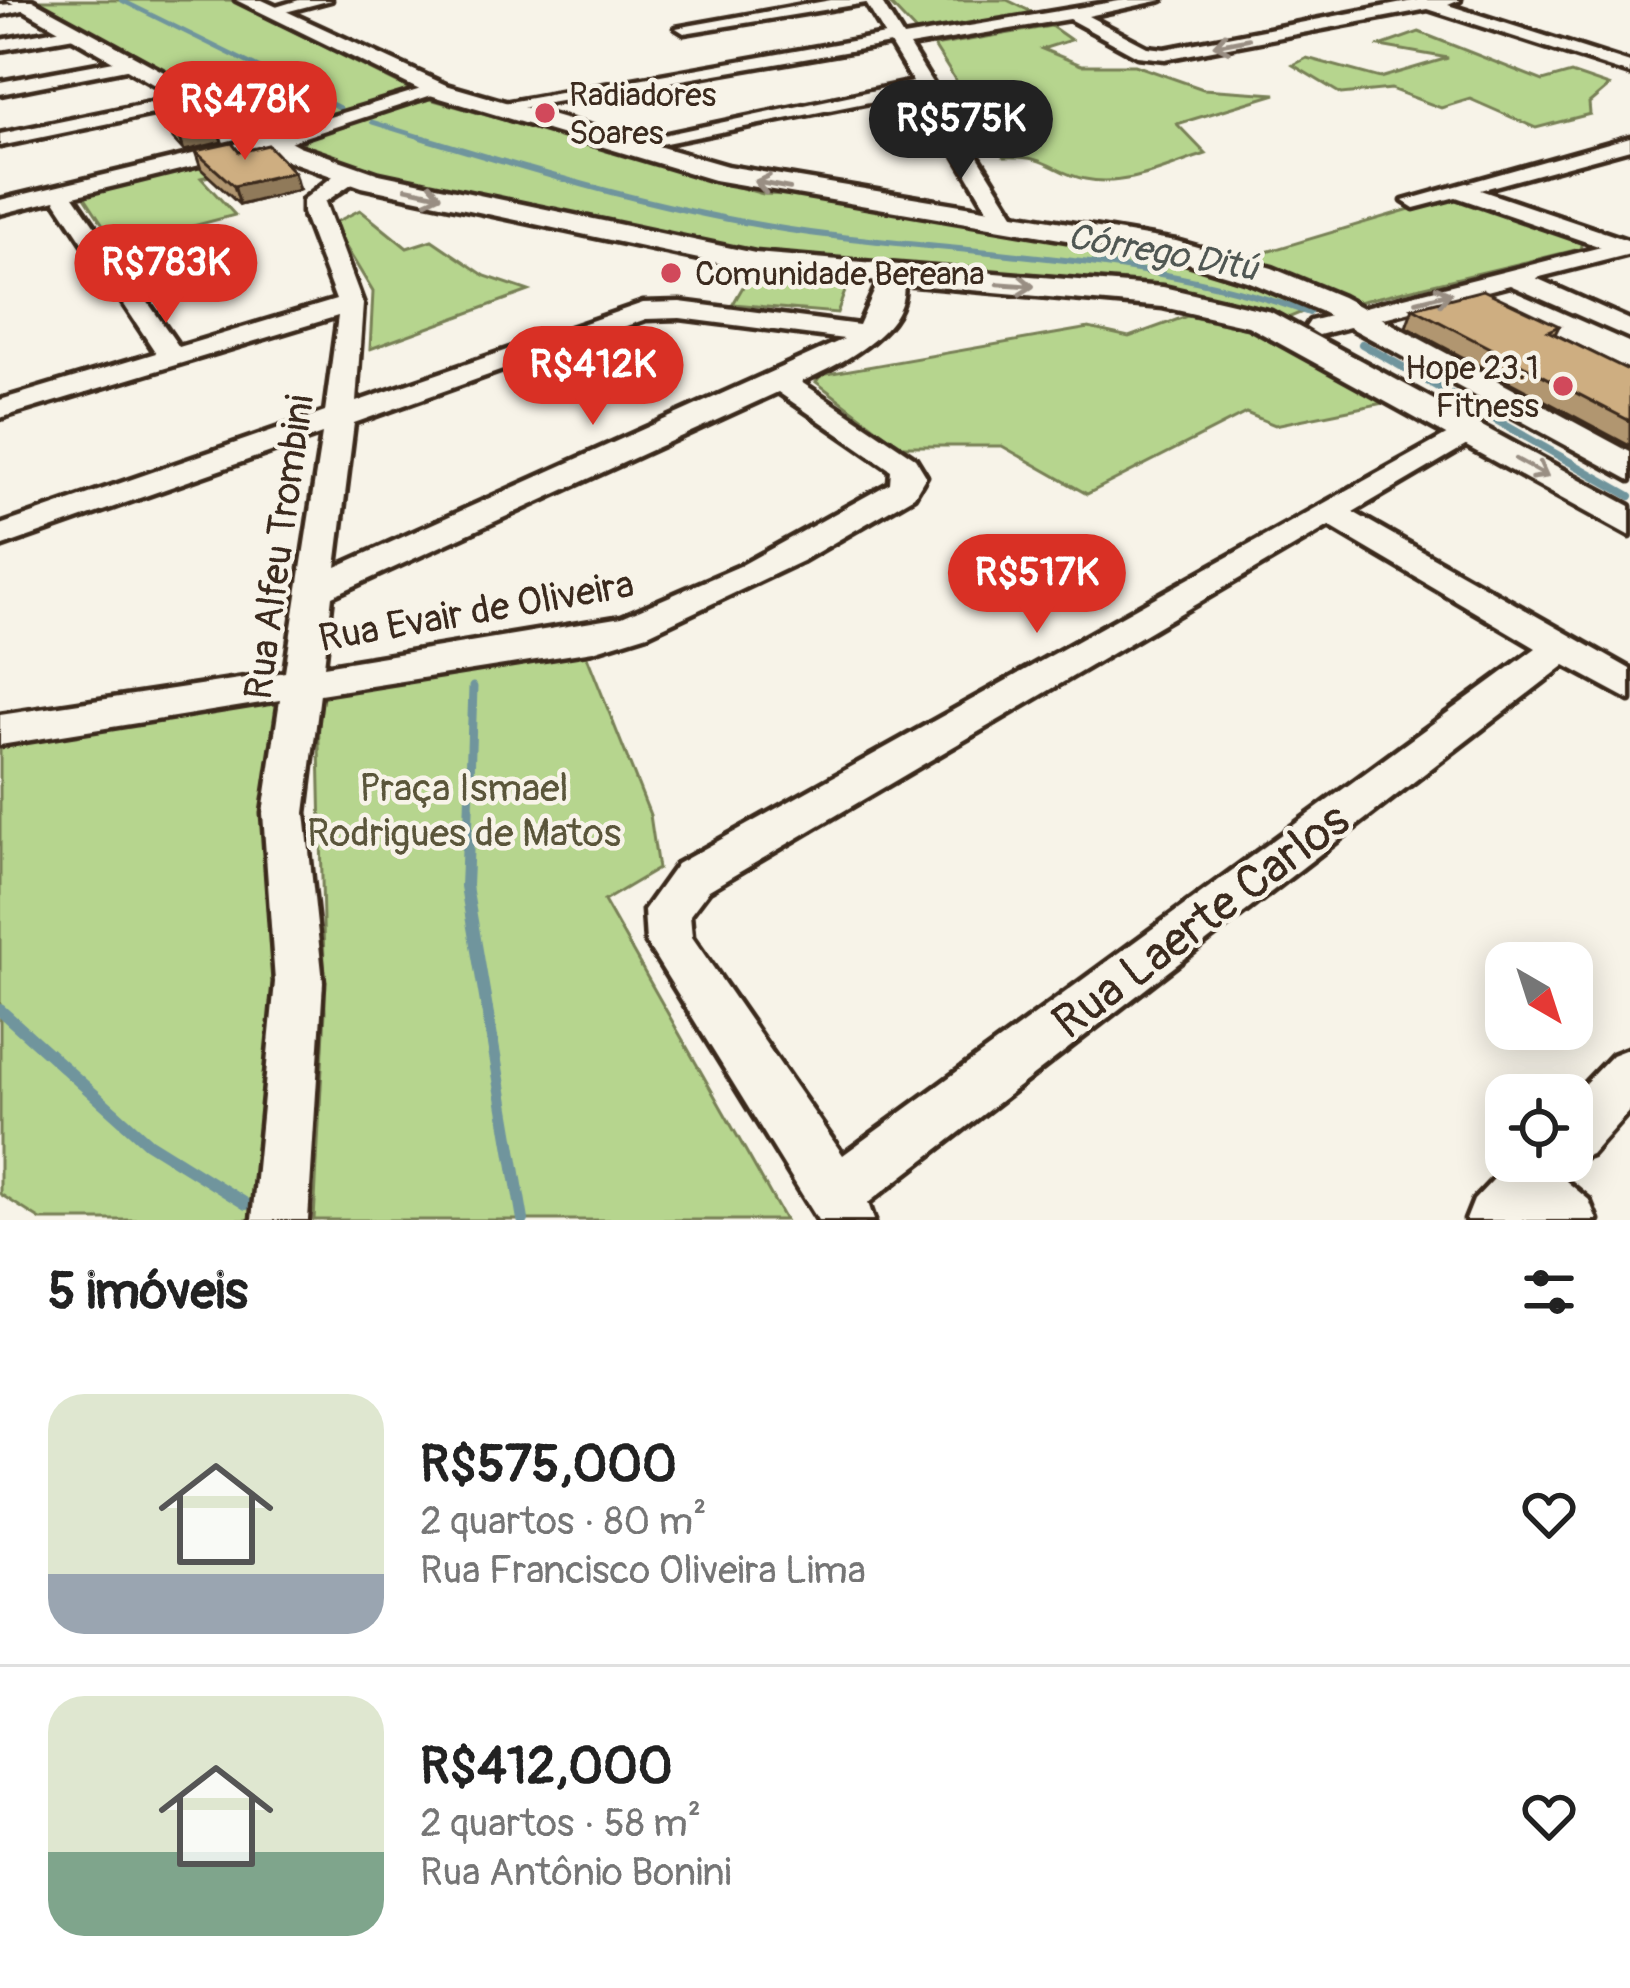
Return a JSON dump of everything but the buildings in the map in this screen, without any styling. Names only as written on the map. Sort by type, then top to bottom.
[{"type":"main road","points":[[14,5],[74,32],[270,142],[349,175],[706,254],[892,277],[1224,305],[1296,328],[1320,314]]},
{"type":"main road","points":[[260,5],[439,90],[767,184],[1176,250],[1320,314],[1356,317],[1630,468]]},
{"type":"main road","points":[[1175,299],[1258,320],[1348,364],[1630,523]]},
{"type":"main road","points":[[1348,364],[1343,350],[1363,339],[1382,338],[1418,351]]},
{"type":"street","points":[[260,5],[323,0]]},
{"type":"street","points":[[763,0],[784,12]]},
{"type":"street","points":[[685,28],[861,0]]},
{"type":"street","points":[[872,0],[1007,222]]},
{"type":"street","points":[[496,106],[1154,0]]},
{"type":"street","points":[[1075,16],[1143,52],[1165,54],[1434,1],[1621,60]]},
{"type":"street","points":[[0,45],[74,32]]},
{"type":"street","points":[[0,88],[130,64]]},
{"type":"street","points":[[626,145],[926,85]]},
{"type":"street","points":[[0,207],[270,142],[439,90]]},
{"type":"street","points":[[0,140],[194,100]]},
{"type":"street","points":[[1414,201],[1630,143]]},
{"type":"street","name":"Rua Alfeu Trombini","points":[[280,1220],[299,982],[284,813],[352,328],[350,304],[314,213],[314,200],[349,175]]},
{"type":"street","points":[[1458,190],[1628,248]]},
{"type":"street","points":[[61,193],[172,357]]},
{"type":"street","points":[[1356,317],[1628,248]]},
{"type":"street","points":[[313,590],[779,380],[869,334],[883,313],[892,277]]},
{"type":"street","points":[[1512,278],[1630,330]]},
{"type":"street","points":[[0,409],[350,304]]},
{"type":"street","points":[[0,537],[643,311],[680,310],[869,334]]},
{"type":"street","name":"Rua Evair de Oliveira","points":[[0,730],[593,638],[652,623],[704,601],[903,489],[910,476],[904,465],[779,380]]},
{"type":"street","points":[[841,1207],[669,942],[667,910],[693,877],[1468,432]]},
{"type":"street","points":[[1328,511],[1630,686]]},
{"type":"street","name":"Rua Laerte Carlos","points":[[841,1207],[1564,647]]},
{"type":"street","points":[[1593,1112],[1630,1072]]},
{"type":"street","points":[[1523,1188],[1569,1220]]},
{"type":"green space","points":[[27,0],[231,0],[411,90],[282,132],[264,131]]},
{"type":"green space","points":[[886,0],[1007,0],[1044,18],[920,36]]},
{"type":"green space","points":[[1051,26],[1071,40],[1042,49],[1081,65],[1135,65],[1203,89],[1276,94],[1177,124],[1206,154],[1131,178],[1085,179],[1041,161],[1004,157],[934,46]]},
{"type":"green space","points":[[1419,32],[1543,81],[1571,73],[1609,86],[1589,103],[1590,114],[1536,128],[1470,99],[1441,108],[1391,89],[1341,94],[1293,65],[1307,58],[1380,78],[1448,58],[1380,46]]},
{"type":"green space","points":[[430,99],[763,194],[817,196],[1166,254],[1306,300],[1312,308],[1288,318],[1175,290],[803,263],[356,170],[301,150],[306,136]]},
{"type":"green space","points":[[242,153],[279,160],[201,178],[235,215],[117,246],[85,197],[84,191]]},
{"type":"green space","points":[[1450,197],[1575,237],[1582,242],[1580,249],[1358,302],[1342,301],[1243,259]]},
{"type":"green space","points":[[360,210],[407,248],[432,240],[485,276],[529,291],[370,349],[373,292],[332,224]]},
{"type":"green space","points":[[748,278],[847,286],[837,313],[733,304]]},
{"type":"green space","points":[[1187,316],[1276,335],[1388,402],[1275,425],[1246,413],[1087,494],[1002,446],[900,446],[816,382],[821,375],[1089,328],[1129,337]]},
{"type":"green space","name":"Praça Ismael Rodrigues de Matos","points":[[586,654],[650,815],[658,869],[604,901],[785,1220],[314,1220],[325,1011],[318,700],[349,688]]},
{"type":"green space","points":[[279,697],[267,864],[274,1015],[254,1220],[41,1220],[0,1194],[0,744]]},
{"type":"waterway","name":"Córrego Ditú","points":[[121,0],[340,108]]},
{"type":"waterway","name":"Córrego Ditú","points":[[372,122],[425,139]]},
{"type":"waterway","name":"Córrego Ditú","points":[[420,137],[425,139]]},
{"type":"waterway","name":"Córrego Ditú","points":[[425,139],[723,218],[826,235],[1130,269],[1250,294],[1309,313]]},
{"type":"waterway","name":"Córrego Ditú","points":[[425,139],[430,140]]},
{"type":"waterway","name":"Córrego Ditú","points":[[1362,344],[1630,496]]},
{"type":"waterway","points":[[468,842],[473,687]]},
{"type":"waterway","points":[[468,839],[466,886],[523,1220]]},
{"type":"waterway","points":[[0,1010],[148,1143],[246,1204]]},
{"type":"place","name":"Radiadores Soares","points":[[545,113]]},
{"type":"place","name":"Comunidade Bereana","points":[[671,273]]},
{"type":"place","name":"Hope 23.1 Fitness","points":[[1563,386]]}]
